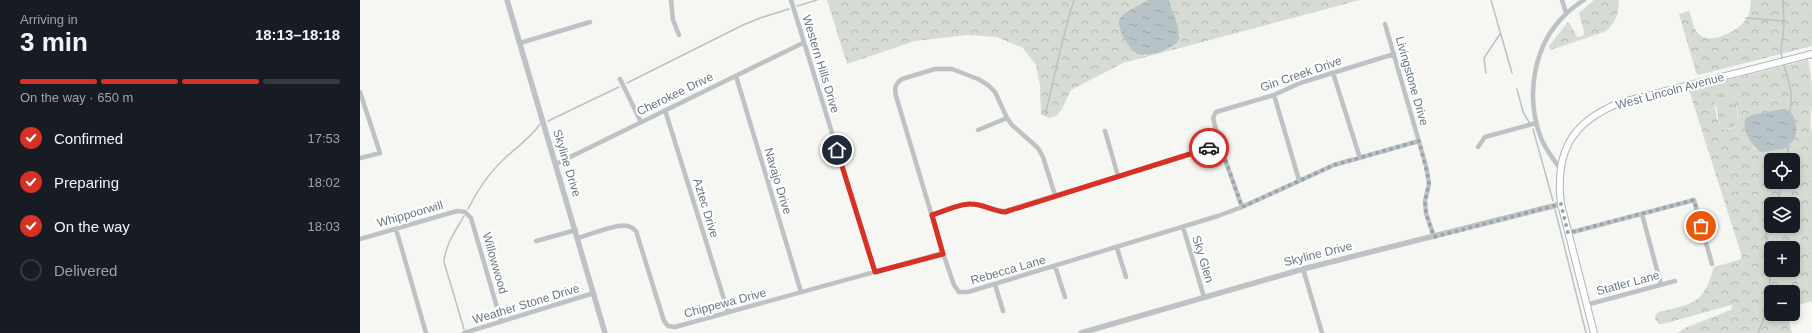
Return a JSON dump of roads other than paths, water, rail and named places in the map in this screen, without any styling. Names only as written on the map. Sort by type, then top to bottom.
[{"type":"main road","name":"West Lincoln Avenue","points":[[1594,333],[1561,204],[1559,185],[1560,169],[1567,144],[1573,136],[1591,118],[1608,108],[1624,102],[1812,54]]},
{"type":"street","name":"Skyline Drive","points":[[507,0],[576,230],[605,333]]},
{"type":"street","points":[[671,0],[673,20],[679,36]]},
{"type":"street","name":"Western Hills Drive","points":[[791,0],[803,43],[875,272]]},
{"type":"street","points":[[1562,0],[1566,13]]},
{"type":"street","points":[[1560,169],[1542,139],[1536,122],[1533,81],[1539,54],[1549,36],[1566,13],[1584,0]]},
{"type":"street","points":[[520,43],[590,22]]},
{"type":"street","name":"Livingstone Drive","points":[[1385,24],[1428,176],[1429,184],[1425,201],[1426,214],[1434,237]]},
{"type":"street","name":"Cherokee Drive","points":[[556,164],[803,43]]},
{"type":"street","name":"Gin Creek Drive","points":[[1220,145],[1213,118],[1216,112],[1274,95],[1300,83],[1394,54]]},
{"type":"street","name":"Rebecca Lane","points":[[1055,195],[1043,157],[1038,148],[1012,125],[1007,118],[995,92],[978,79],[952,68],[935,69],[902,79],[898,83],[894,91],[943,254],[954,285],[959,292],[968,292],[1183,227],[1242,207],[1334,165],[1419,141]]},
{"type":"street","points":[[1333,73],[1360,158]]},
{"type":"street","name":"Navajo Drive","points":[[736,76],[801,292]]},
{"type":"street","points":[[620,78],[641,122]]},
{"type":"street","points":[[360,92],[380,153],[360,158]]},
{"type":"street","points":[[1274,95],[1299,180]]},
{"type":"street","name":"Aztec Drive","points":[[665,110],[728,312]]},
{"type":"street","points":[[978,130],[1007,118]]},
{"type":"street","points":[[1478,147],[1485,137],[1536,122]]},
{"type":"street","points":[[1105,131],[1118,176]]},
{"type":"street","points":[[932,215],[969,204],[980,205],[995,211],[1005,212],[1055,195],[1220,145],[1242,207]]},
{"type":"street","points":[[1568,233],[1694,200],[1712,264]]},
{"type":"street","name":"Skyline Drive","points":[[1081,333],[1303,269],[1561,204]]},
{"type":"street","name":"Whippoorwill","points":[[360,239],[457,211],[465,212]]},
{"type":"street","name":"Willowwood","points":[[465,212],[471,218],[501,322]]},
{"type":"street","points":[[1642,214],[1660,282]]},
{"type":"street","name":"Chippewa Drive","points":[[578,238],[619,226],[629,226],[633,228],[636,231],[664,321],[668,326],[675,327],[943,254]]},
{"type":"street","name":"Sky Glen","points":[[1183,227],[1204,297]]},
{"type":"street","points":[[396,228],[426,333]]},
{"type":"street","points":[[536,241],[576,230]]},
{"type":"street","points":[[1117,248],[1126,277]]},
{"type":"street","points":[[1055,266],[1065,297]]},
{"type":"street","points":[[1303,269],[1322,333]]},
{"type":"street","name":"Statler Lane","points":[[1586,305],[1675,281]]},
{"type":"street","points":[[995,284],[1003,311]]},
{"type":"street","name":"Weather Stone Drive","points":[[464,333],[594,293]]},
{"type":"water","points":[[1148,0],[1169,0],[1177,25],[1179,39],[1173,46],[1167,49],[1148,55],[1142,55],[1135,52],[1127,44],[1121,33],[1119,22],[1120,18],[1125,14]]},
{"type":"water","points":[[1783,109],[1790,111],[1794,119],[1796,126],[1795,138],[1788,146],[1778,150],[1761,152],[1754,146],[1748,137],[1745,127],[1746,118],[1752,115]]},
{"type":"waterway","points":[[797,6],[817,0]]},
{"type":"waterway","points":[[1045,115],[1062,42],[1074,0]]},
{"type":"waterway","points":[[1491,0],[1512,73]]},
{"type":"waterway","points":[[1782,59],[1781,50],[1784,26],[1783,0]]},
{"type":"waterway","points":[[627,83],[743,25],[789,9]]},
{"type":"waterway","points":[[1746,18],[1784,21]]},
{"type":"waterway","points":[[1486,73],[1484,58],[1500,34]]},
{"type":"waterway","points":[[1783,63],[1791,92],[1790,111]]},
{"type":"waterway","points":[[548,121],[619,87]]},
{"type":"waterway","points":[[1517,89],[1523,112],[1529,122]]},
{"type":"waterway","points":[[468,209],[487,178],[497,166],[532,134],[540,124]]},
{"type":"waterway","points":[[1533,129],[1553,201]]},
{"type":"waterway","points":[[1787,153],[1789,145]]},
{"type":"waterway","points":[[1779,197],[1780,189]]},
{"type":"waterway","points":[[1555,209],[1586,333]]},
{"type":"waterway","points":[[464,216],[454,232],[446,250],[444,262],[464,329]]},
{"type":"waterway","points":[[1758,333],[1770,296],[1766,233]]}]
